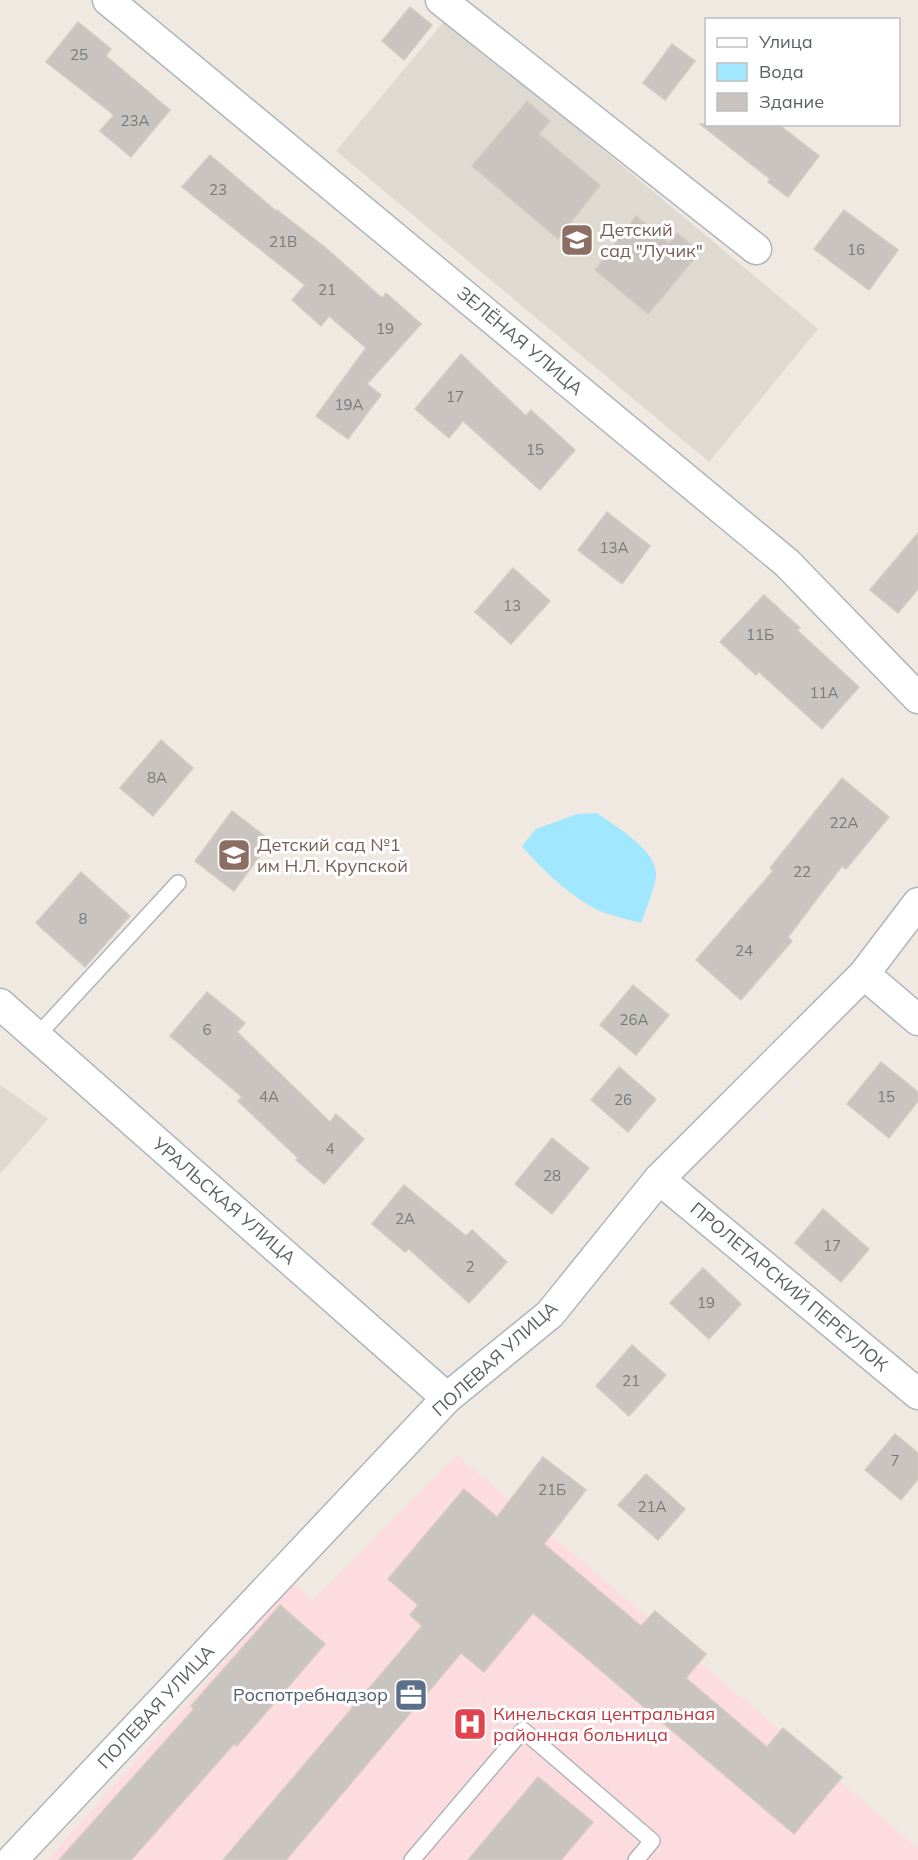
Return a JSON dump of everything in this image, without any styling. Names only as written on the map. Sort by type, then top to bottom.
[{"type":"street","name":"ЗЕЛЁНАЯ УЛИЦА","points":[[108,0],[787,563],[918,698]]},
{"type":"street","points":[[441,0],[756,249]]},
{"type":"street","name":"ПОЛЕВАЯ УЛИЦА","points":[[12,1860],[447,1398],[550,1314],[659,1179],[864,974],[918,903]]},
{"type":"street","points":[[864,974],[918,1020]]},
{"type":"street","name":"УРАЛЬСКАЯ УЛИЦА","points":[[0,1004],[447,1398]]},
{"type":"street","name":"ПРОЛЕТАРСКИЙ ПЕРЕУЛОК","points":[[659,1179],[918,1394]]},
{"type":"lane","points":[[37,1036],[178,884]]},
{"type":"lane","points":[[412,1860],[523,1730],[652,1841],[636,1860]]},
{"type":"shaded area","name":"Детский сад \"Лучик\"","points":[[446,19],[818,329],[709,462],[336,151]]},
{"type":"shaded area","points":[[0,1085],[48,1119],[0,1174]]},
{"type":"shaded area","name":"Кинельская центральная районная больница","points":[[457,1455],[918,1848],[918,1860],[48,1860],[293,1583],[313,1600]]},
{"type":"water","points":[[597,813],[642,847],[654,864],[655,883],[641,923],[605,913],[582,901],[539,865],[522,846],[536,829],[577,814]]},
{"type":"building","points":[[410,7],[432,25],[404,60],[382,41]]},
{"type":"building","points":[[78,22],[111,49],[106,56],[170,110],[131,157],[100,131],[114,115],[46,62]]},
{"type":"building","points":[[672,44],[695,61],[665,100],[643,83]]},
{"type":"building","points":[[527,101],[550,121],[539,134],[600,185],[558,239],[472,166]]},
{"type":"building","points":[[700,124],[705,124],[705,126],[781,126],[819,156],[788,197],[768,182],[770,179]]},
{"type":"building","points":[[210,155],[276,211],[327,249],[382,298],[386,293],[421,324],[367,384],[381,395],[348,439],[316,416],[366,348],[329,316],[321,326],[292,300],[305,285],[182,187]]},
{"type":"building","points":[[844,210],[898,250],[869,290],[814,249]]},
{"type":"building","points":[[636,216],[669,243],[677,233],[700,252],[648,314],[595,270]]},
{"type":"building","points":[[461,354],[526,416],[531,410],[575,450],[540,490],[463,421],[449,438],[415,409]]},
{"type":"building","points":[[607,512],[650,546],[622,584],[578,550]]},
{"type":"building","points":[[918,533],[918,589],[898,613],[870,590]]},
{"type":"building","points":[[513,568],[550,601],[511,644],[475,612]]},
{"type":"building","points":[[764,595],[800,628],[797,630],[859,687],[822,729],[759,672],[756,675],[720,642]]},
{"type":"building","points":[[161,740],[193,768],[153,816],[120,788]]},
{"type":"building","points":[[842,778],[889,817],[846,869],[842,866],[788,937],[792,941],[741,1000],[696,960],[773,871],[770,868]]},
{"type":"building","points":[[232,811],[271,841],[234,891],[195,861]]},
{"type":"building","points":[[81,872],[130,916],[85,967],[36,923]]},
{"type":"building","points":[[633,985],[669,1015],[636,1055],[600,1025]]},
{"type":"building","points":[[207,992],[245,1023],[237,1032],[330,1122],[336,1114],[364,1139],[324,1184],[296,1160],[298,1158],[238,1101],[242,1097],[170,1036]]},
{"type":"building","points":[[881,1062],[918,1092],[918,1101],[889,1138],[847,1104]]},
{"type":"building","points":[[619,1067],[656,1099],[628,1132],[591,1100]]},
{"type":"building","points":[[552,1138],[589,1168],[552,1214],[515,1184]]},
{"type":"building","points":[[404,1185],[466,1236],[472,1230],[507,1262],[469,1303],[409,1249],[405,1252],[372,1224]]},
{"type":"building","points":[[823,1209],[869,1249],[841,1282],[795,1243]]},
{"type":"building","points":[[703,1268],[741,1304],[709,1339],[670,1303]]},
{"type":"building","points":[[632,1345],[666,1375],[629,1416],[596,1386]]},
{"type":"building","points":[[895,1434],[918,1453],[918,1479],[901,1500],[865,1470]]},
{"type":"building","points":[[543,1457],[586,1490],[544,1544],[641,1626],[655,1611],[706,1654],[686,1678],[767,1747],[783,1728],[842,1777],[794,1834],[533,1613],[484,1672],[461,1653],[286,1860],[223,1860],[422,1626],[410,1615],[418,1605],[388,1579],[464,1489],[497,1517]]},
{"type":"building","points":[[646,1474],[685,1509],[658,1540],[618,1505]]},
{"type":"building","points":[[280,1605],[325,1644],[237,1746],[234,1744],[131,1860],[59,1860],[194,1709],[191,1706]]},
{"type":"building","points":[[538,1777],[593,1822],[561,1860],[468,1860]]},
{"type":"place","name":"Детский сад \"Лучик\"","points":[[577,240]]},
{"type":"place","name":"Детский сад №1 им Н.Л. Крупской","points":[[234,855]]},
{"type":"place","name":"Роспотребнадзор","points":[[411,1695]]},
{"type":"place","name":"Кинельская центральная районная больница","points":[[470,1724]]}]
